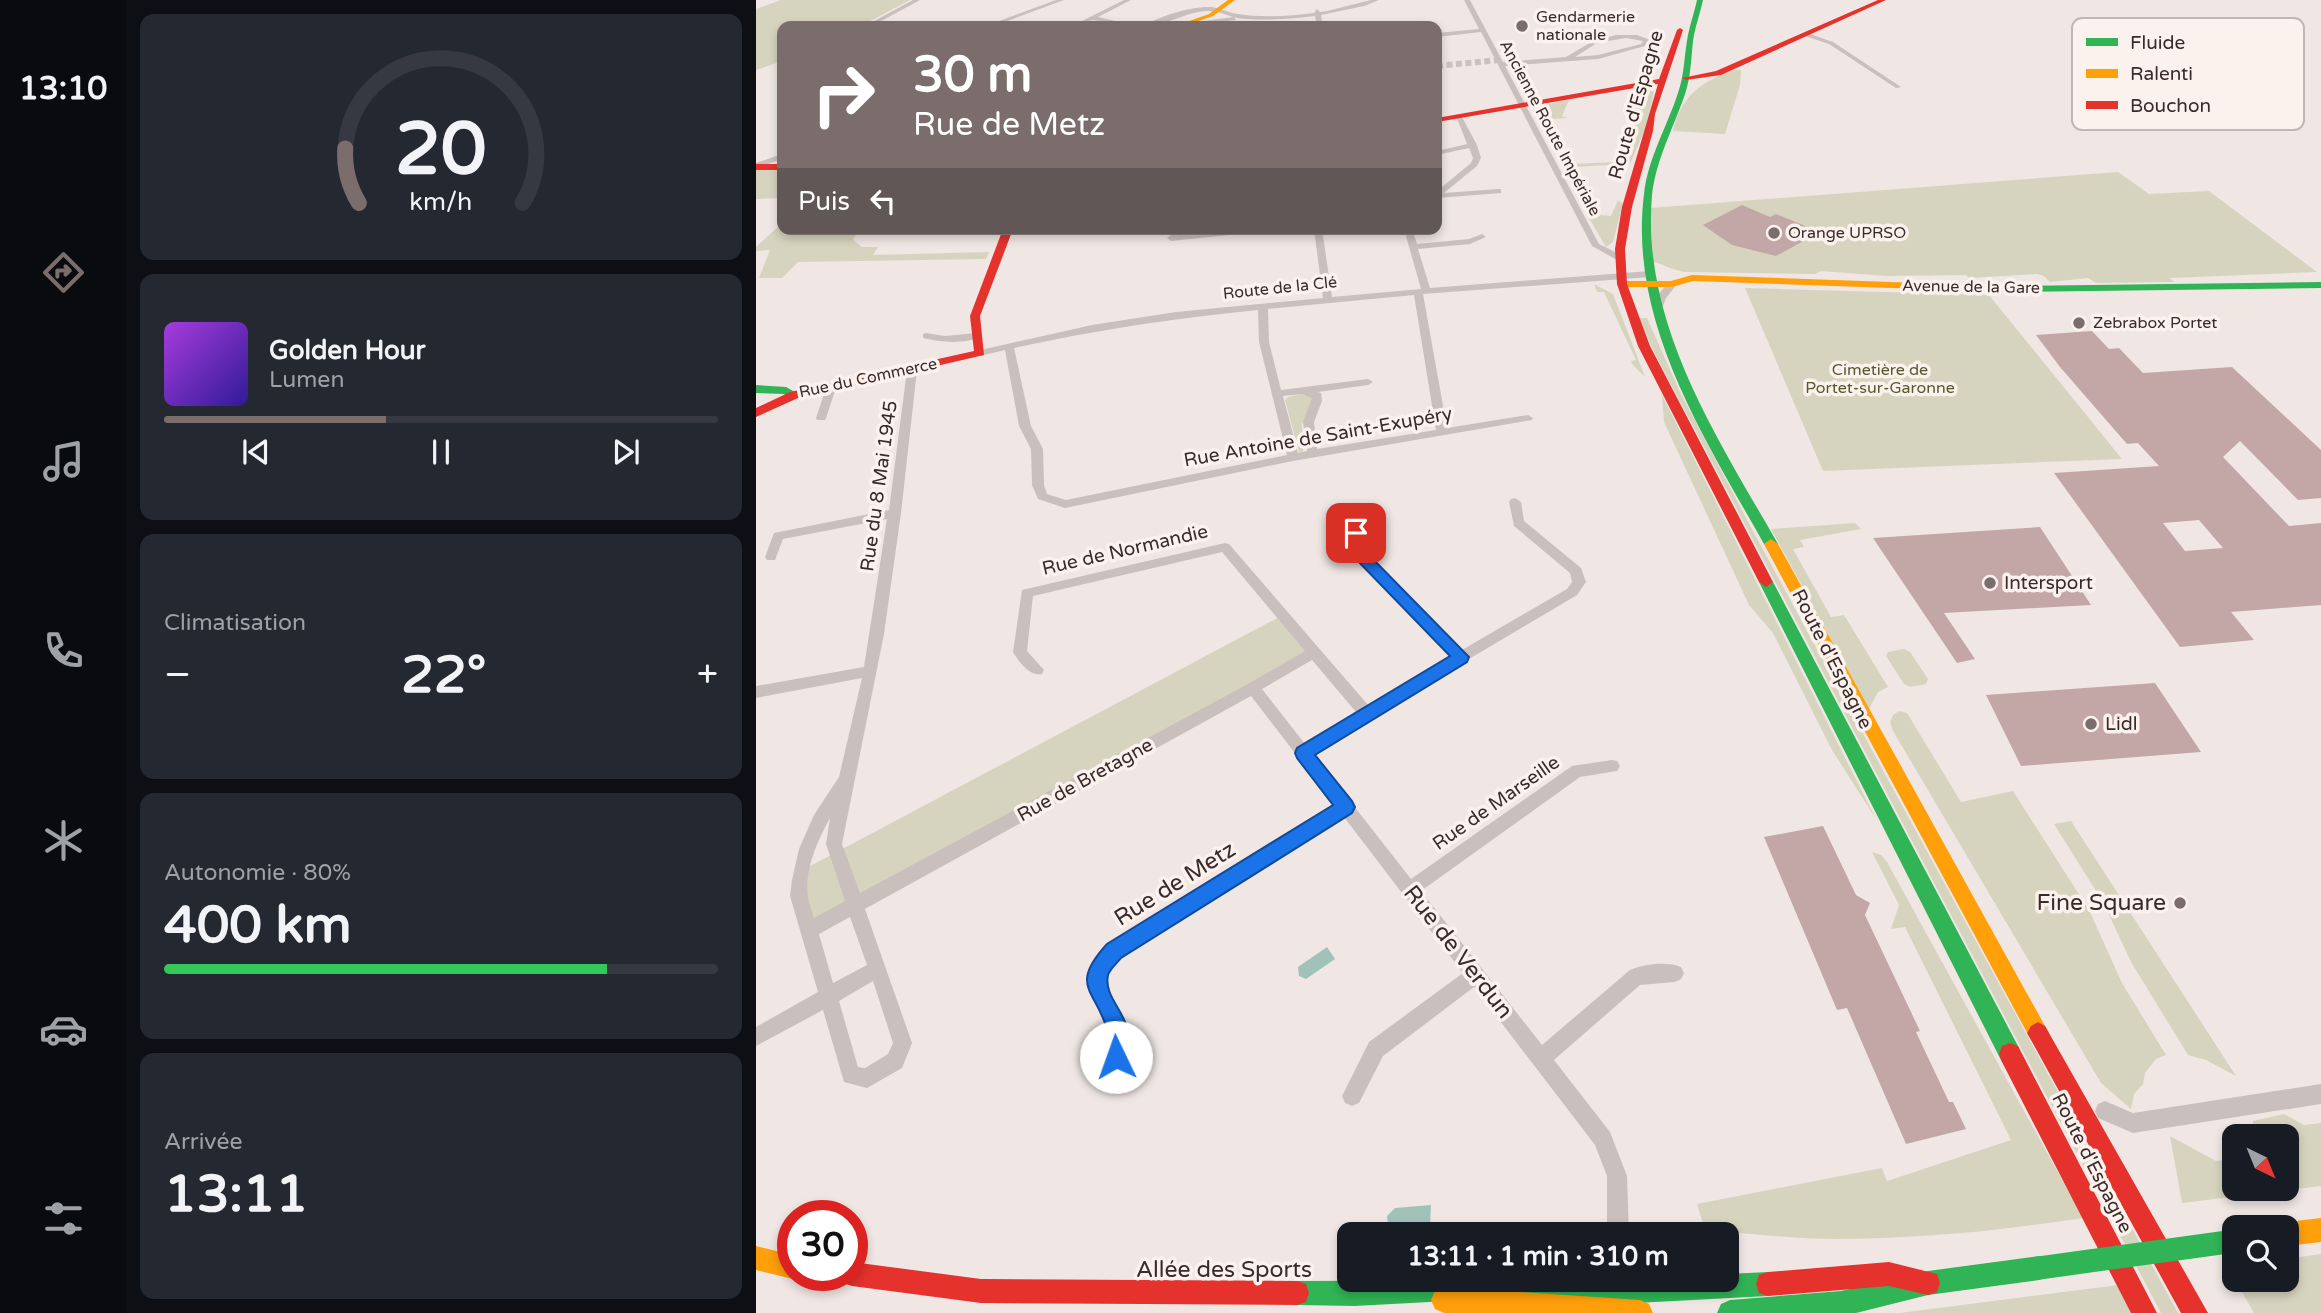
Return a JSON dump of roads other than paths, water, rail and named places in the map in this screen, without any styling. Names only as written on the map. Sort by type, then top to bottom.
[{"type":"main road","points":[[1198,14],[1231,0]]},
{"type":"main road","name":"Route d'Espagne","points":[[1689,0],[1661,83],[1623,228],[1621,272],[1644,346],[2144,1313]]},
{"type":"main road","name":"Route d'Espagne","points":[[1700,0],[1685,81],[1660,146],[1648,192],[1645,229],[1650,279],[1657,312],[1692,398],[1986,939],[2195,1313]]},
{"type":"main road","points":[[1442,119],[1623,87],[1704,80],[1882,0]]},
{"type":"main road","points":[[1688,60],[1700,68],[1721,72]]},
{"type":"main road","points":[[980,353],[975,316],[1006,235]]},
{"type":"main road","name":"Avenue de la Gare","points":[[1621,272],[1672,284],[1692,278],[2014,289],[2321,285]]},
{"type":"main road","points":[[1650,279],[1692,278]]},
{"type":"main road","name":"Rue du Commerce","points":[[758,399],[786,391],[788,398],[980,353]]},
{"type":"main road","points":[[758,399],[788,398]]},
{"type":"main road","points":[[2299,1233],[2321,1230]]},
{"type":"main road","points":[[1804,1313],[1928,1283],[2222,1243]]},
{"type":"main road","points":[[756,1258],[777,1263]]},
{"type":"main road","points":[[1617,1299],[1889,1273],[1928,1283]]},
{"type":"main road","name":"Allée des Sports","points":[[868,1276],[981,1291],[1356,1294],[1466,1288],[1617,1299]]},
{"type":"main road","points":[[1617,1299],[1640,1313]]},
{"type":"main road","points":[[1730,1313],[1841,1304]]},
{"type":"street","points":[[877,21],[917,0]]},
{"type":"street","points":[[1003,21],[1061,0]]},
{"type":"street","points":[[1086,21],[1128,0]]},
{"type":"street","points":[[1317,12],[1354,7],[1370,0]]},
{"type":"street","points":[[1198,14],[1236,19],[1358,8],[1376,0]]},
{"type":"street","name":"Ancienne Route Impériale","points":[[1467,0],[1596,246],[1621,272]]},
{"type":"street","points":[[1316,21],[1317,12]]},
{"type":"street","points":[[1168,21],[1198,14],[1252,17]]},
{"type":"street","points":[[1198,14],[1236,19]]},
{"type":"street","points":[[1093,18],[1109,21]]},
{"type":"street","points":[[1442,34],[1483,30]]},
{"type":"street","points":[[1807,35],[1831,44],[1898,87]]},
{"type":"street","points":[[1500,64],[1598,57],[1643,45],[1647,40],[1637,36],[1614,37],[1581,48],[1568,59]]},
{"type":"street","points":[[1442,191],[1474,164],[1477,153],[1458,117]]},
{"type":"street","points":[[1442,152],[1473,145]]},
{"type":"street","points":[[1442,195],[1499,191]]},
{"type":"street","points":[[1171,238],[1200,235]]},
{"type":"street","points":[[1319,235],[1328,299]]},
{"type":"street","points":[[1410,235],[1422,291],[1442,432]]},
{"type":"street","points":[[1413,247],[1482,237]]},
{"type":"street","name":"Route de la Clé","points":[[980,353],[1132,321],[1328,299],[1587,279],[1621,272]]},
{"type":"street","name":"Route de la Clé","points":[[1587,279],[1621,272]]},
{"type":"street","points":[[1657,312],[1661,297],[1672,284]]},
{"type":"street","points":[[1263,306],[1264,342],[1293,457]]},
{"type":"street","points":[[926,336],[945,340],[976,336]]},
{"type":"street","name":"Rue Antoine de Saint-Exupéry","points":[[1009,346],[1025,426],[1037,449],[1038,485],[1042,496],[1065,504],[1293,457],[1528,418]]},
{"type":"street","name":"Rue du 8 Mai 1945","points":[[855,905],[834,844],[870,671],[895,513],[912,370]]},
{"type":"street","points":[[1277,394],[1368,382]]},
{"type":"street","points":[[821,418],[831,388]]},
{"type":"street","points":[[1298,391],[1317,395],[1318,400],[1309,418],[1309,441],[1313,454]]},
{"type":"street","points":[[1304,753],[1366,713],[1572,592],[1579,582],[1576,571],[1518,523],[1515,502]]},
{"type":"street","points":[[771,557],[778,536],[895,513]]},
{"type":"street","points":[[1356,533],[1358,552],[1461,657]]},
{"type":"street","name":"Rue de Normandie","points":[[1037,670],[1020,653],[1027,593],[1225,547],[1366,713]]},
{"type":"street","name":"Rue de Bretagne","points":[[809,930],[1253,688],[1314,652]]},
{"type":"street","points":[[756,691],[870,671]]},
{"type":"street","name":"Rue de Verdun","points":[[1253,688],[1603,1139],[1617,1176],[1618,1222]]},
{"type":"street","name":"Rue de Marseille","points":[[1410,889],[1577,771],[1612,766]]},
{"type":"street","points":[[846,779],[809,840],[799,872],[799,896],[851,1075],[867,1079],[894,1061],[902,1043],[855,905]]},
{"type":"street","name":"Rue de Metz","points":[[1112,1080],[1120,1033],[1097,988],[1098,969],[1114,951],[1346,807]]},
{"type":"street","points":[[756,1037],[877,969]]},
{"type":"street","points":[[1541,1059],[1636,975],[1675,973]]},
{"type":"street","points":[[1352,1096],[1376,1049],[1476,974]]},
{"type":"street","points":[[2105,1111],[2133,1123],[2206,1114],[2244,1104],[2321,1094]]},
{"type":"water","points":[[1327,947],[1335,959],[1306,979],[1299,976],[1298,967]]},
{"type":"water","points":[[1431,1205],[1430,1222],[1388,1222],[1387,1216],[1395,1208]]},
{"type":"tunnel","points":[[1442,66],[1499,60]]},
{"type":"place","name":"Gendarmerie nationale","points":[[1522,26]]},
{"type":"place","name":"Orange UPRSO","points":[[1774,233]]},
{"type":"place","name":"Zebrabox Portet","points":[[2079,323]]},
{"type":"place","name":"Intersport","points":[[1990,583]]},
{"type":"place","name":"Lidl","points":[[2091,724]]},
{"type":"place","name":"Fine Square","points":[[2180,903]]},
{"type":"park label","name":"Cimetière de Portet-sur-Garonne","points":[[1880,379]]}]
